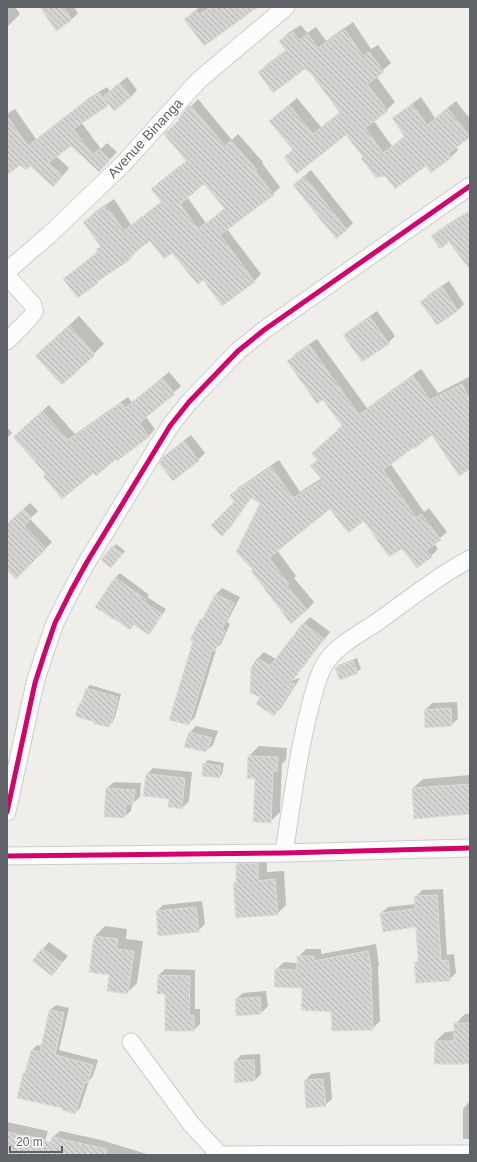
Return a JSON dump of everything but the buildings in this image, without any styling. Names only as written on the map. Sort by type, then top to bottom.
[{"type":"street","name":"Avenue Binanga","points":[[7,271],[49,236],[123,164],[199,80],[286,7]]},
{"type":"street","points":[[7,812],[35,683],[55,623],[87,562],[170,426],[189,402],[238,351],[251,340],[470,186]]},
{"type":"street","points":[[7,276],[33,305],[34,309],[34,312],[30,317],[7,341]]},
{"type":"street","points":[[284,853],[297,765],[306,721],[318,678],[328,659],[345,643],[379,621],[446,572],[470,559]]},
{"type":"street","points":[[7,856],[284,853],[470,848]]},
{"type":"street","points":[[131,1042],[192,1125],[220,1155],[470,1154]]},
{"type":"cycle path","points":[[7,812],[35,683],[55,623],[87,562],[170,426],[189,402],[238,351],[264,330],[470,186]]},
{"type":"cycle path","points":[[7,856],[284,853],[470,848]]}]
